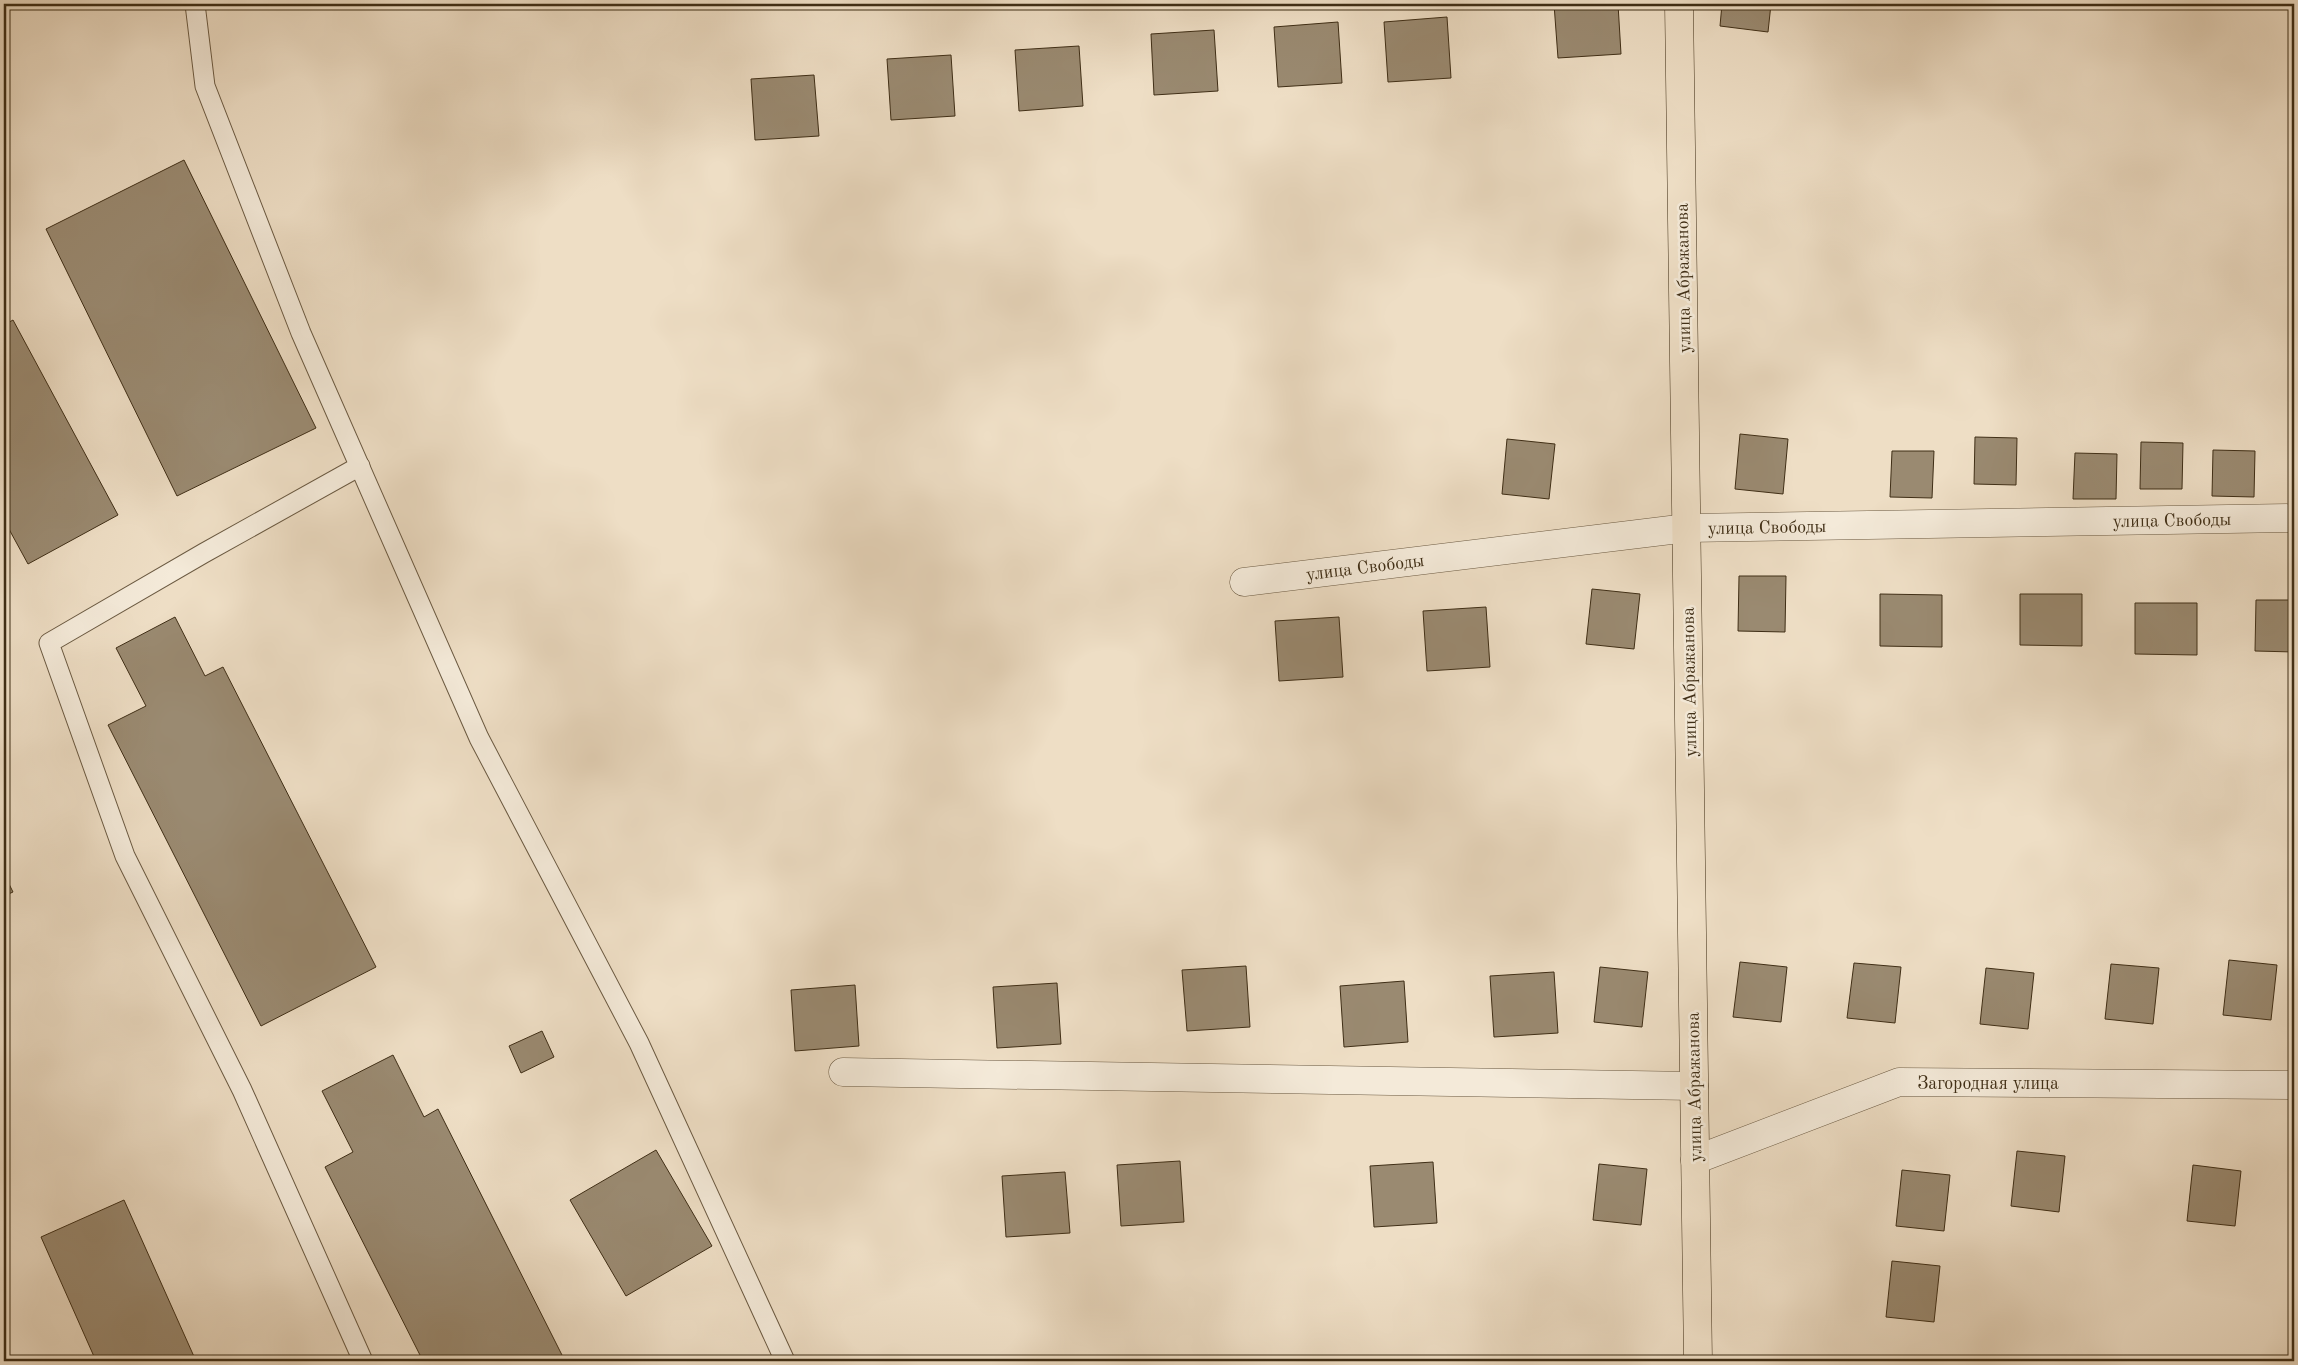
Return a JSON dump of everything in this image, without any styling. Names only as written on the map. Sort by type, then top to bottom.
[{"type":"main road","name":"улица Абражанова","points":[[1679,4],[1698,1361]]},
{"type":"street","name":"улица Свободы","points":[[1244,582],[1687,528],[2294,518]]},
{"type":"street","points":[[843,1072],[1694,1086]]},
{"type":"street","name":"Загородная улица","points":[[1695,1160],[1899,1082],[2294,1085]]},
{"type":"lane","points":[[195,4],[205,86],[301,332],[479,738],[639,1043],[782,1360]]},
{"type":"lane","points":[[360,466],[204,553],[49,643],[125,856],[242,1090],[363,1361]]},
{"type":"building","points":[[1554,4],[1618,4],[1621,54],[1558,58]]},
{"type":"building","points":[[1722,4],[1771,4],[1768,32],[1720,26]]},
{"type":"building","points":[[1447,17],[1451,78],[1388,82],[1384,22]]},
{"type":"building","points":[[1338,22],[1342,83],[1278,87],[1274,27]]},
{"type":"building","points":[[1214,30],[1218,91],[1154,95],[1151,34]]},
{"type":"building","points":[[1079,46],[1083,106],[1019,111],[1015,50]]},
{"type":"building","points":[[951,55],[955,116],[891,120],[887,59]]},
{"type":"building","points":[[814,75],[819,136],[755,140],[751,79]]},
{"type":"building","points":[[184,160],[316,428],[177,496],[46,229]]},
{"type":"building","points":[[13,320],[118,515],[28,564],[4,520],[4,325]]},
{"type":"building","points":[[1740,434],[1788,439],[1783,494],[1735,489]]},
{"type":"building","points":[[1975,437],[2017,438],[2016,485],[1974,484]]},
{"type":"building","points":[[1507,439],[1555,444],[1549,499],[1502,494]]},
{"type":"building","points":[[2141,442],[2183,443],[2182,489],[2140,489]]},
{"type":"building","points":[[2213,450],[2255,451],[2254,497],[2212,496]]},
{"type":"building","points":[[1892,451],[1934,451],[1932,498],[1890,497]]},
{"type":"building","points":[[2075,453],[2117,454],[2116,499],[2073,499]]},
{"type":"building","points":[[1739,576],[1786,576],[1785,632],[1738,631]]},
{"type":"building","points":[[1592,589],[1640,594],[1634,649],[1586,644]]},
{"type":"building","points":[[1880,594],[1942,595],[1942,647],[1880,646]]},
{"type":"building","points":[[2020,594],[2082,594],[2082,646],[2020,645]]},
{"type":"building","points":[[2256,600],[2294,600],[2294,652],[2255,651]]},
{"type":"building","points":[[2135,603],[2197,603],[2197,655],[2135,654]]},
{"type":"building","points":[[1486,607],[1490,667],[1427,671],[1423,611]]},
{"type":"building","points":[[175,617],[205,676],[223,667],[376,967],[261,1026],[108,725],[146,706],[116,648]]},
{"type":"building","points":[[1339,617],[1343,677],[1279,681],[1275,621]]},
{"type":"building","points":[[4,874],[13,892],[4,896]]},
{"type":"building","points":[[2229,960],[2277,965],[2271,1020],[2223,1015]]},
{"type":"building","points":[[1740,962],[1787,967],[1781,1022],[1733,1017]]},
{"type":"building","points":[[1854,963],[1901,967],[1895,1023],[1847,1018]]},
{"type":"building","points":[[2111,964],[2159,968],[2153,1024],[2105,1019]]},
{"type":"building","points":[[1246,966],[1250,1027],[1187,1031],[1182,970]]},
{"type":"building","points":[[1600,967],[1648,972],[1642,1027],[1594,1022]]},
{"type":"building","points":[[1986,968],[2034,973],[2028,1029],[1980,1024]]},
{"type":"building","points":[[1554,972],[1558,1033],[1494,1037],[1490,976]]},
{"type":"building","points":[[2294,975],[2294,1020],[2290,1019]]},
{"type":"building","points":[[1404,981],[1408,1042],[1344,1047],[1340,986]]},
{"type":"building","points":[[1057,983],[1061,1044],[997,1048],[993,987]]},
{"type":"building","points":[[855,985],[859,1046],[795,1051],[791,990]]},
{"type":"building","points":[[542,1031],[554,1057],[521,1073],[509,1046]]},
{"type":"building","points":[[393,1055],[424,1117],[438,1109],[565,1361],[423,1361],[325,1167],[353,1152],[322,1091]]},
{"type":"building","points":[[656,1150],[712,1246],[626,1296],[570,1200]]},
{"type":"building","points":[[2017,1151],[2065,1156],[2059,1212],[2011,1206]]},
{"type":"building","points":[[1180,1161],[1184,1222],[1121,1226],[1117,1165]]},
{"type":"building","points":[[1433,1162],[1437,1223],[1374,1227],[1370,1166]]},
{"type":"building","points":[[1599,1164],[1647,1169],[1641,1225],[1593,1220]]},
{"type":"building","points":[[2193,1165],[2241,1171],[2235,1226],[2187,1221]]},
{"type":"building","points":[[1902,1170],[1950,1175],[1944,1231],[1896,1226]]},
{"type":"building","points":[[1065,1172],[1070,1233],[1006,1237],[1002,1176]]},
{"type":"building","points":[[124,1200],[196,1361],[96,1361],[41,1237]]},
{"type":"building","points":[[1892,1261],[1940,1266],[1934,1322],[1886,1317]]}]
